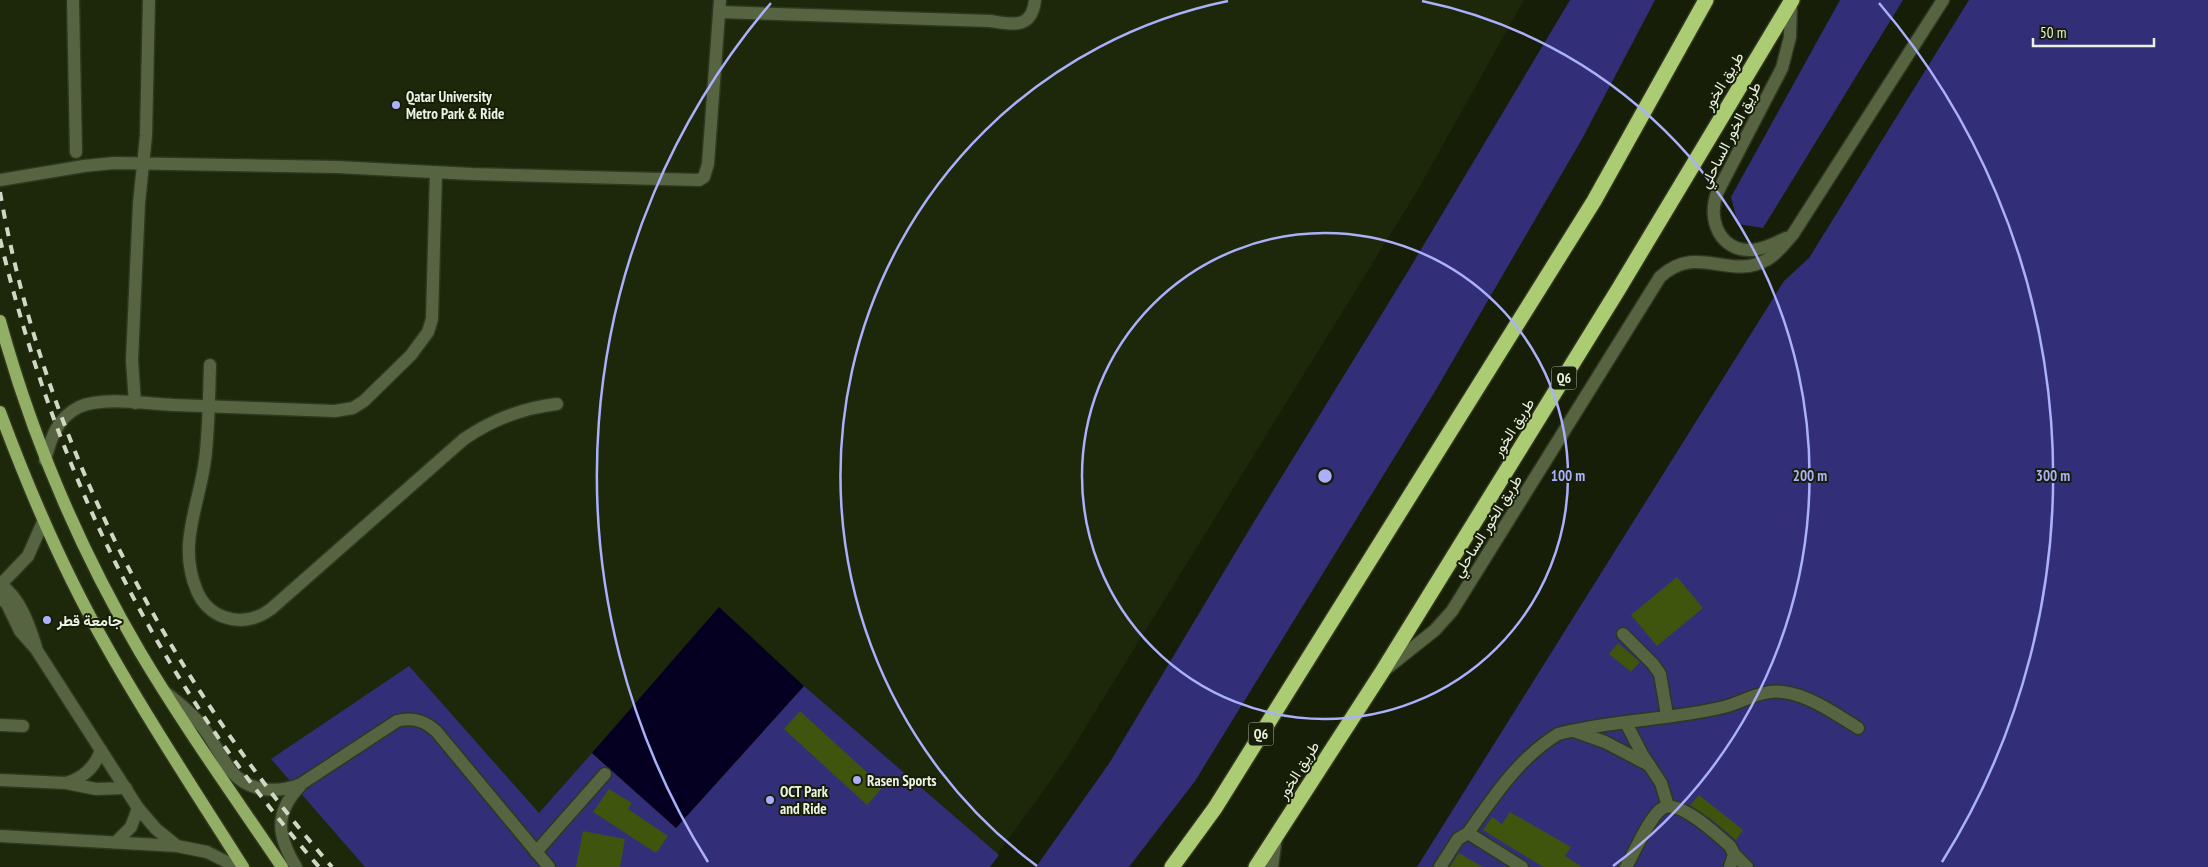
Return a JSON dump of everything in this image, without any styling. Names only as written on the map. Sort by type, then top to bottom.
[{"type":"highway","name":"Q6","points":[[1172,867],[1216,808],[1594,201],[1706,0]]},
{"type":"highway","name":"طريق الخور","points":[[1256,867],[1382,672],[1624,281],[1792,0]]},
{"type":"main road","points":[[0,322],[45,460],[117,611],[165,692],[282,867]]},
{"type":"main road","points":[[0,412],[44,522],[106,646],[243,867]]},
{"type":"street","points":[[73,0],[76,152]]},
{"type":"street","points":[[135,403],[132,360],[139,203],[144,163],[149,0]]},
{"type":"street","points":[[3,181],[84,166],[144,163],[337,167],[693,181],[704,177],[708,164],[720,6],[1022,24],[1031,14],[1035,0]]},
{"type":"street","name":"طريق الخور الساحلي","points":[[1792,0],[1790,38],[1782,68],[1717,193],[1713,209],[1714,223],[1719,235],[1731,245],[1739,248],[1755,250],[1774,245],[1792,234]]},
{"type":"street","name":"طريق الخور الساحلي","points":[[1382,672],[1435,630],[1452,611],[1660,277],[1674,266],[1689,261],[1740,267],[1761,263],[1775,254],[1792,234],[1943,0]]},
{"type":"street","points":[[45,460],[55,430],[66,416],[82,406],[100,402],[335,411],[353,408],[379,388],[418,348],[428,332],[432,319],[436,172]]},
{"type":"street","points":[[210,365],[205,462],[189,535],[188,559],[196,588],[205,604],[220,616],[238,620],[256,618],[271,609],[448,452],[475,432],[499,418],[518,411],[557,404]]},
{"type":"street","points":[[44,522],[28,556],[0,587],[12,595],[20,608],[36,649],[138,808],[156,829],[178,846]]},
{"type":"street","points":[[1623,634],[1653,664],[1660,674],[1667,716]]},
{"type":"street","points":[[165,692],[185,708],[203,727],[231,771],[248,784],[270,790],[291,788],[301,784],[391,725],[404,719],[418,720],[436,731],[548,867]]},
{"type":"street","points":[[1440,867],[1458,839],[1468,833],[1496,793],[1522,762],[1542,744],[1558,734],[1572,730],[1725,707],[1770,692],[1782,692],[1809,701],[1858,728]]},
{"type":"street","points":[[1626,723],[1661,783],[1668,806]]},
{"type":"street","points":[[0,725],[23,726]]},
{"type":"street","points":[[1572,730],[1605,742],[1650,766]]},
{"type":"street","points":[[66,783],[74,781],[88,771],[98,758],[101,750]]},
{"type":"street","points":[[536,852],[605,774]]},
{"type":"street","points":[[0,780],[66,783],[96,789],[126,788]]},
{"type":"street","points":[[296,867],[283,841],[281,822],[286,804],[301,784]]},
{"type":"street","points":[[1626,867],[1655,816],[1659,811],[1668,806],[1682,809],[1730,846],[1734,854],[1747,867]]},
{"type":"street","points":[[116,842],[131,827],[138,808]]},
{"type":"street","points":[[1468,833],[1522,867]]},
{"type":"street","points":[[0,836],[178,846],[207,852],[237,867]]},
{"type":"street","points":[[1272,867],[1276,837]]},
{"type":"street","points":[[1730,867],[1734,854]]},
{"type":"shaded area","points":[[0,0],[1524,0],[1416,193],[1066,759],[988,867],[0,867]]},
{"type":"shaded area","points":[[1570,0],[1655,0],[1582,139],[1434,393],[1195,781],[1129,867],[1036,867],[1110,762],[1252,525],[1407,273]]},
{"type":"shaded area","points":[[1840,0],[1903,0],[1763,228],[1738,224],[1731,197]]},
{"type":"shaded area","points":[[1969,0],[2208,0],[2208,867],[1417,867],[1784,281],[1809,258]]},
{"type":"shaded area","points":[[719,607],[804,686],[676,828],[592,753]]},
{"type":"shaded area","points":[[409,666],[539,813],[592,753],[676,828],[804,686],[999,855],[990,867],[365,867],[271,759]]},
{"type":"building","points":[[1677,577],[1703,608],[1657,646],[1631,615]]},
{"type":"building","points":[[1618,643],[1640,662],[1631,672],[1609,654]]},
{"type":"building","points":[[800,711],[883,787],[867,805],[784,729]]},
{"type":"building","points":[[609,789],[632,803],[628,809],[668,836],[656,853],[593,812]]},
{"type":"building","points":[[1699,795],[1743,830],[1736,840],[1711,819],[1690,805]]},
{"type":"building","points":[[1510,812],[1571,847],[1565,856],[1582,867],[1543,867],[1483,830],[1492,817],[1502,824]]},
{"type":"building","points":[[583,831],[625,839],[620,867],[576,867]]},
{"type":"building","points":[[1459,853],[1483,867],[1450,867]]},
{"type":"railway","points":[[0,192],[20,285],[47,376],[81,465],[120,552],[166,635],[216,716],[272,793],[332,867]]},
{"type":"railway","points":[[0,239],[23,327],[51,412],[84,494],[120,573],[162,650],[209,724],[261,797],[319,867]]},
{"type":"place","name":"Qatar University Metro Park & Ride","points":[[396,105]]},
{"type":"place","name":"جامعة قطر","points":[[47,620]]},
{"type":"place","name":"Rasen Sports","points":[[857,780]]},
{"type":"place","name":"OCT Park and Ride","points":[[770,800]]}]
